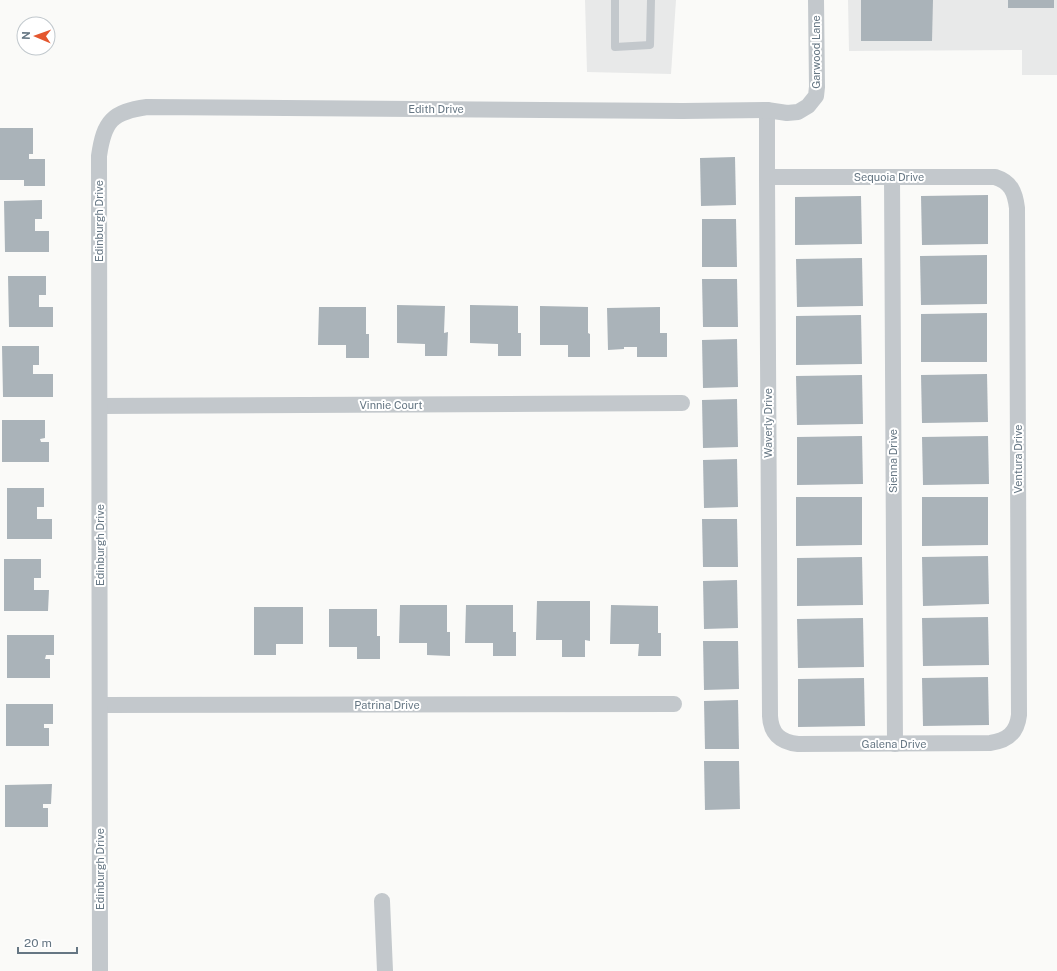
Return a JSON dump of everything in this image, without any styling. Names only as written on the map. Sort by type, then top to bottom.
[{"type":"street","name":"Garwood Lane","points":[[767,110],[787,113],[798,112],[808,106],[816,96],[816,0]]},
{"type":"street","name":"Edith Drive","points":[[109,122],[124,112],[147,107],[675,111],[767,110]]},
{"type":"street","name":"Waverly Drive","points":[[767,110],[766,177],[770,716],[772,728],[776,735]]},
{"type":"street","name":"Edinburgh Drive","points":[[100,971],[99,156],[101,141],[109,122]]},
{"type":"street","name":"Sequoia Drive","points":[[766,177],[995,177],[1003,179],[1009,185]]},
{"type":"street","name":"Sienna Drive","points":[[892,177],[894,744]]},
{"type":"street","name":"Ventura Drive","points":[[1009,185],[1016,196],[1017,216],[1019,715],[1012,733]]},
{"type":"street","name":"Vinnie Court","points":[[100,406],[682,403]]},
{"type":"street","name":"Patrina Drive","points":[[100,704],[674,704]]},
{"type":"street","name":"Galena Drive","points":[[776,735],[788,743],[798,744],[894,744],[990,743],[1006,739],[1012,733]]},
{"type":"street","points":[[382,901],[385,971]]},
{"type":"lane","points":[[615,0],[615,47],[650,45],[651,0]]},
{"type":"shaded area","points":[[585,0],[676,0],[671,74],[587,72]]},
{"type":"shaded area","points":[[848,0],[1057,0],[1057,75],[1022,75],[1022,50],[849,51]]},
{"type":"building","points":[[861,0],[933,0],[932,41],[861,41]]},
{"type":"building","points":[[1008,0],[1054,0],[1054,8],[1008,8]]},
{"type":"building","points":[[0,128],[33,128],[33,154],[29,154],[29,159],[45,159],[45,186],[24,186],[24,180],[0,180]]},
{"type":"building","points":[[735,157],[736,205],[701,206],[700,158]]},
{"type":"building","points":[[988,195],[988,244],[922,245],[921,196]]},
{"type":"building","points":[[861,196],[862,244],[795,245],[795,197]]},
{"type":"building","points":[[42,200],[42,219],[35,219],[35,231],[49,231],[49,252],[5,252],[4,201]]},
{"type":"building","points":[[702,219],[736,219],[737,267],[702,267]]},
{"type":"building","points":[[987,255],[987,304],[921,305],[920,256]]},
{"type":"building","points":[[862,258],[863,306],[797,307],[796,259]]},
{"type":"building","points":[[8,276],[46,276],[46,295],[39,295],[39,307],[53,307],[53,327],[9,327]]},
{"type":"building","points":[[702,279],[737,279],[738,327],[703,327]]},
{"type":"building","points":[[397,305],[445,306],[444,333],[448,332],[447,356],[425,356],[425,344],[397,343]]},
{"type":"building","points":[[470,305],[518,306],[518,333],[521,333],[521,356],[498,356],[498,344],[470,343]]},
{"type":"building","points":[[540,306],[588,307],[590,357],[568,357],[568,345],[540,345]]},
{"type":"building","points":[[319,307],[366,307],[366,334],[369,334],[369,358],[346,358],[346,345],[318,345]]},
{"type":"building","points":[[660,307],[660,333],[667,333],[667,357],[637,357],[637,347],[624,347],[624,349],[608,350],[607,308]]},
{"type":"building","points":[[987,313],[987,362],[921,362],[921,314]]},
{"type":"building","points":[[861,315],[862,364],[796,365],[796,316]]},
{"type":"building","points":[[737,339],[738,387],[703,388],[702,340]]},
{"type":"building","points":[[2,346],[39,346],[39,365],[33,365],[33,374],[53,374],[53,397],[3,397]]},
{"type":"building","points":[[987,374],[988,422],[922,423],[921,375]]},
{"type":"building","points":[[862,375],[863,424],[797,425],[796,376]]},
{"type":"building","points":[[737,399],[738,447],[703,448],[702,400]]},
{"type":"building","points":[[2,420],[45,420],[45,438],[40,439],[41,442],[49,442],[49,462],[2,462]]},
{"type":"building","points":[[862,436],[863,484],[797,485],[797,437]]},
{"type":"building","points":[[988,436],[989,484],[923,485],[922,437]]},
{"type":"building","points":[[737,459],[738,507],[704,508],[703,460]]},
{"type":"building","points":[[7,488],[44,488],[44,507],[37,507],[37,519],[52,519],[52,539],[7,539]]},
{"type":"building","points":[[796,497],[862,497],[862,545],[796,546]]},
{"type":"building","points":[[922,497],[988,497],[988,545],[922,546]]},
{"type":"building","points":[[702,519],[737,519],[738,567],[703,567]]},
{"type":"building","points":[[988,556],[989,604],[923,606],[922,557]]},
{"type":"building","points":[[862,557],[863,605],[797,606],[797,558]]},
{"type":"building","points":[[4,559],[41,559],[41,578],[34,578],[34,590],[49,590],[48,611],[4,611]]},
{"type":"building","points":[[737,580],[738,628],[704,629],[703,581]]},
{"type":"building","points":[[537,601],[590,601],[590,641],[585,640],[585,657],[562,657],[562,640],[536,640]]},
{"type":"building","points":[[400,605],[447,605],[447,632],[450,632],[450,656],[427,655],[427,643],[399,643]]},
{"type":"building","points":[[466,605],[513,605],[513,632],[516,632],[516,656],[493,656],[493,643],[465,643]]},
{"type":"building","points":[[611,605],[658,606],[658,633],[661,633],[661,656],[638,656],[639,644],[610,644]]},
{"type":"building","points":[[254,607],[303,607],[303,644],[276,644],[276,655],[254,655]]},
{"type":"building","points":[[329,609],[377,609],[377,636],[380,636],[380,659],[357,659],[357,647],[329,647]]},
{"type":"building","points":[[988,617],[989,665],[923,666],[922,618]]},
{"type":"building","points":[[863,618],[864,667],[798,668],[797,619]]},
{"type":"building","points":[[7,635],[54,635],[54,655],[46,655],[45,659],[50,659],[50,678],[7,678]]},
{"type":"building","points":[[703,641],[738,641],[739,689],[704,690]]},
{"type":"building","points":[[988,677],[989,725],[923,726],[922,678]]},
{"type":"building","points":[[864,678],[865,726],[798,727],[798,679]]},
{"type":"building","points":[[738,700],[739,749],[705,749],[704,701]]},
{"type":"building","points":[[6,704],[53,704],[53,724],[44,724],[44,728],[49,728],[49,746],[6,746]]},
{"type":"building","points":[[704,761],[739,761],[740,809],[705,810]]},
{"type":"building","points":[[52,784],[51,804],[43,804],[43,808],[48,808],[48,827],[5,827],[5,785]]}]
